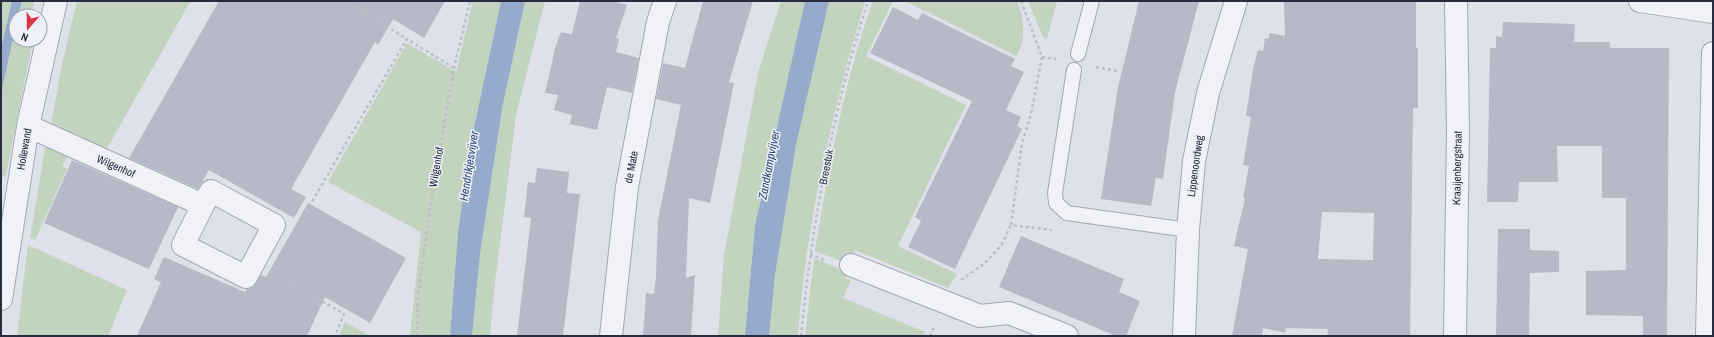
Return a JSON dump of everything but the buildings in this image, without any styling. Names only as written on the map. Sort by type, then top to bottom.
[{"type":"street","name":"Hollewand","points":[[1,298],[28,126],[56,1]]},
{"type":"street","name":"de Mate","points":[[611,336],[627,188],[658,22],[665,1]]},
{"type":"street","name":"Lippenoordweg","points":[[1184,336],[1188,230],[1194,161],[1208,93],[1236,1]]},
{"type":"street","name":"Kraaijenbergstraat","points":[[1455,336],[1458,131],[1456,1]]},
{"type":"street","points":[[1640,1],[1713,12]]},
{"type":"street","points":[[1706,336],[1713,53]]},
{"type":"street","name":"Wilgenhof","points":[[28,126],[203,205]]},
{"type":"street","points":[[211,191],[274,224],[246,277],[182,245],[203,205],[211,191]]},
{"type":"street","points":[[852,265],[980,316],[1009,313],[1067,336]]},
{"type":"lane","points":[[1078,54],[1092,1]]},
{"type":"lane","points":[[1074,70],[1055,193],[1056,203],[1067,213],[1188,230]]},
{"type":"path","points":[[345,1],[454,68]]},
{"type":"path","name":"Wilgenhof","points":[[416,336],[418,296],[431,201],[454,68],[470,1]]},
{"type":"path","name":"Breestuk","points":[[801,336],[810,254],[836,114],[868,1]]},
{"type":"path","points":[[274,224],[298,226],[408,39]]},
{"type":"path","points":[[930,336],[944,302],[954,287],[985,263],[1001,246],[1011,225]]},
{"type":"path","points":[[254,262],[344,314],[335,336]]},
{"type":"green space","points":[[1,1],[12,1],[10,8],[8,8],[8,18],[1,48]]},
{"type":"green space","points":[[22,1],[34,1],[33,8],[20,8]]},
{"type":"green space","points":[[77,1],[190,2],[105,152],[51,126],[61,69]]},
{"type":"green space","points":[[473,1],[501,1],[472,137],[458,232],[450,336],[410,336],[421,232],[328,182],[407,43],[456,72]]},
{"type":"green space","points":[[525,1],[545,1],[516,115],[495,282],[490,336],[472,336],[480,254],[502,109]]},
{"type":"green space","points":[[781,1],[805,1],[755,226],[745,336],[718,336],[724,255],[758,73]]},
{"type":"green space","points":[[829,1],[865,1],[842,83],[822,167],[807,251],[798,336],[769,336],[775,275],[796,145]]},
{"type":"green space","points":[[873,1],[893,1],[866,56],[966,105],[898,246],[957,274],[948,288],[855,250],[848,264],[815,251],[838,124],[854,62]]},
{"type":"green space","points":[[905,1],[1017,1],[1023,22],[1022,43],[1016,56]]},
{"type":"green space","points":[[1028,1],[1057,1],[1047,39],[1043,37]]},
{"type":"green space","points":[[11,48],[31,48],[6,175],[1,178],[1,94]]},
{"type":"green space","points":[[46,142],[69,153],[62,166],[67,169],[35,240],[30,238]]},
{"type":"green space","points":[[28,245],[127,290],[108,336],[17,336]]},
{"type":"green space","points":[[814,258],[847,272],[845,278],[851,280],[843,298],[925,332],[924,336],[805,336]]},
{"type":"green space","points":[[345,322],[370,336],[339,336]]},
{"type":"water","points":[[12,1],[22,1],[20,8],[10,8]]},
{"type":"water","name":"Hendrikjesvijver","points":[[501,1],[525,1],[502,109],[480,254],[472,336],[450,336],[458,232],[472,137]]},
{"type":"water","name":"Zandkampvijver","points":[[805,1],[829,1],[796,145],[775,275],[769,336],[745,336],[755,226]]},
{"type":"water","points":[[8,18],[8,48],[11,48],[1,94],[1,48]]}]
